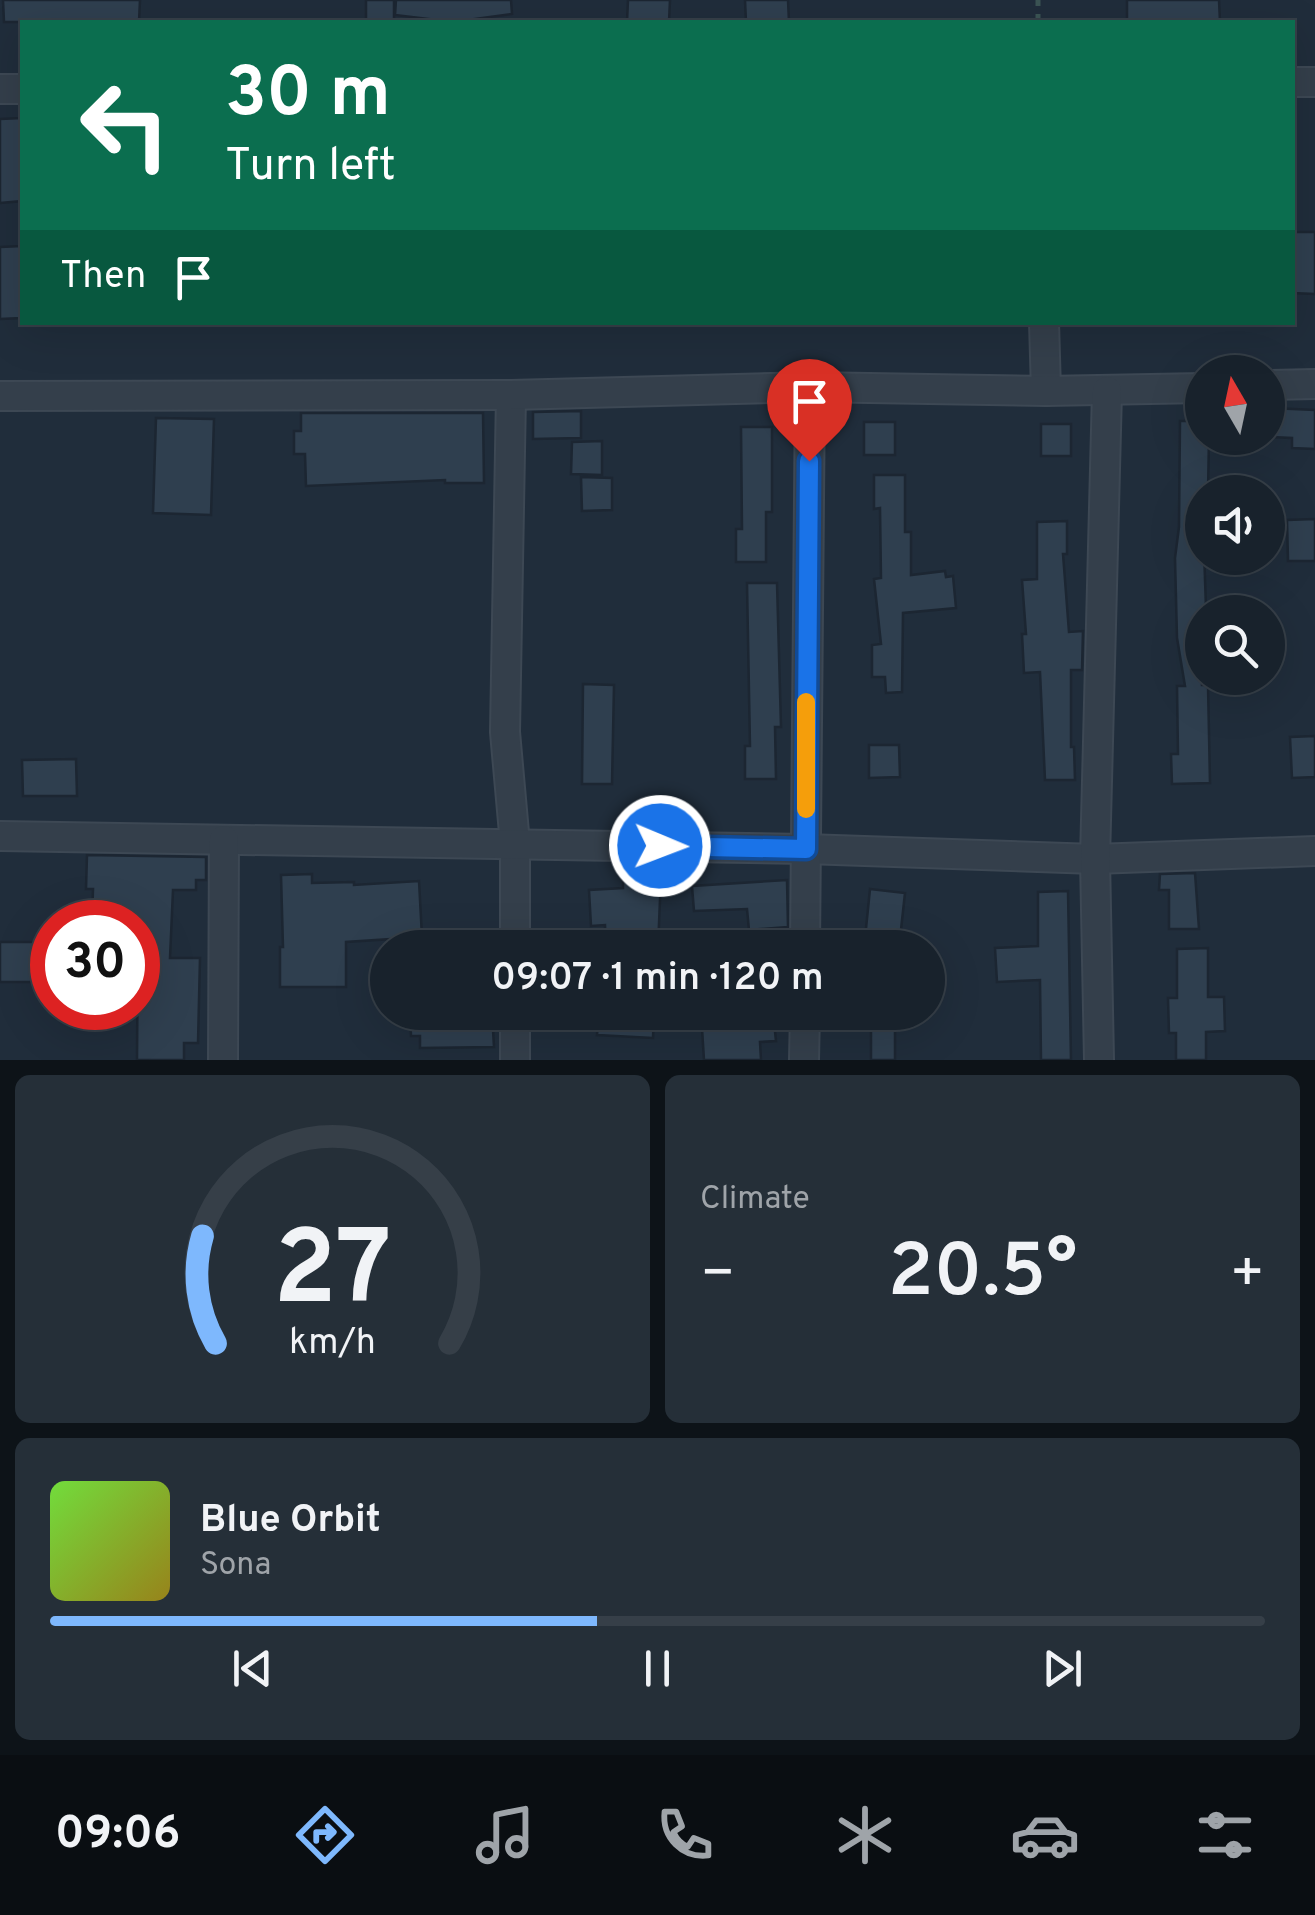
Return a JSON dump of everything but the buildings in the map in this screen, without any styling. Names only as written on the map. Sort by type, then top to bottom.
[{"type":"street","points":[[1044,325],[1046,392]]},
{"type":"street","points":[[1285,385],[1315,384]]},
{"type":"street","points":[[805,930],[810,387]]},
{"type":"street","points":[[0,396],[511,394],[810,387],[1046,392],[1185,389]]},
{"type":"street","points":[[1099,1060],[1096,859],[1107,391]]},
{"type":"street","points":[[511,394],[504,732],[515,844],[515,930]]},
{"type":"street","points":[[0,836],[806,849],[1096,859],[1315,851]]},
{"type":"street","points":[[223,1060],[224,840]]},
{"type":"street","points":[[515,1030],[515,1060]]},
{"type":"street","points":[[804,1030],[804,1060]]},
{"type":"slow traffic","points":[[806,702],[806,809]]},
{"type":"route","points":[[660,846],[806,849],[809,461]]}]
